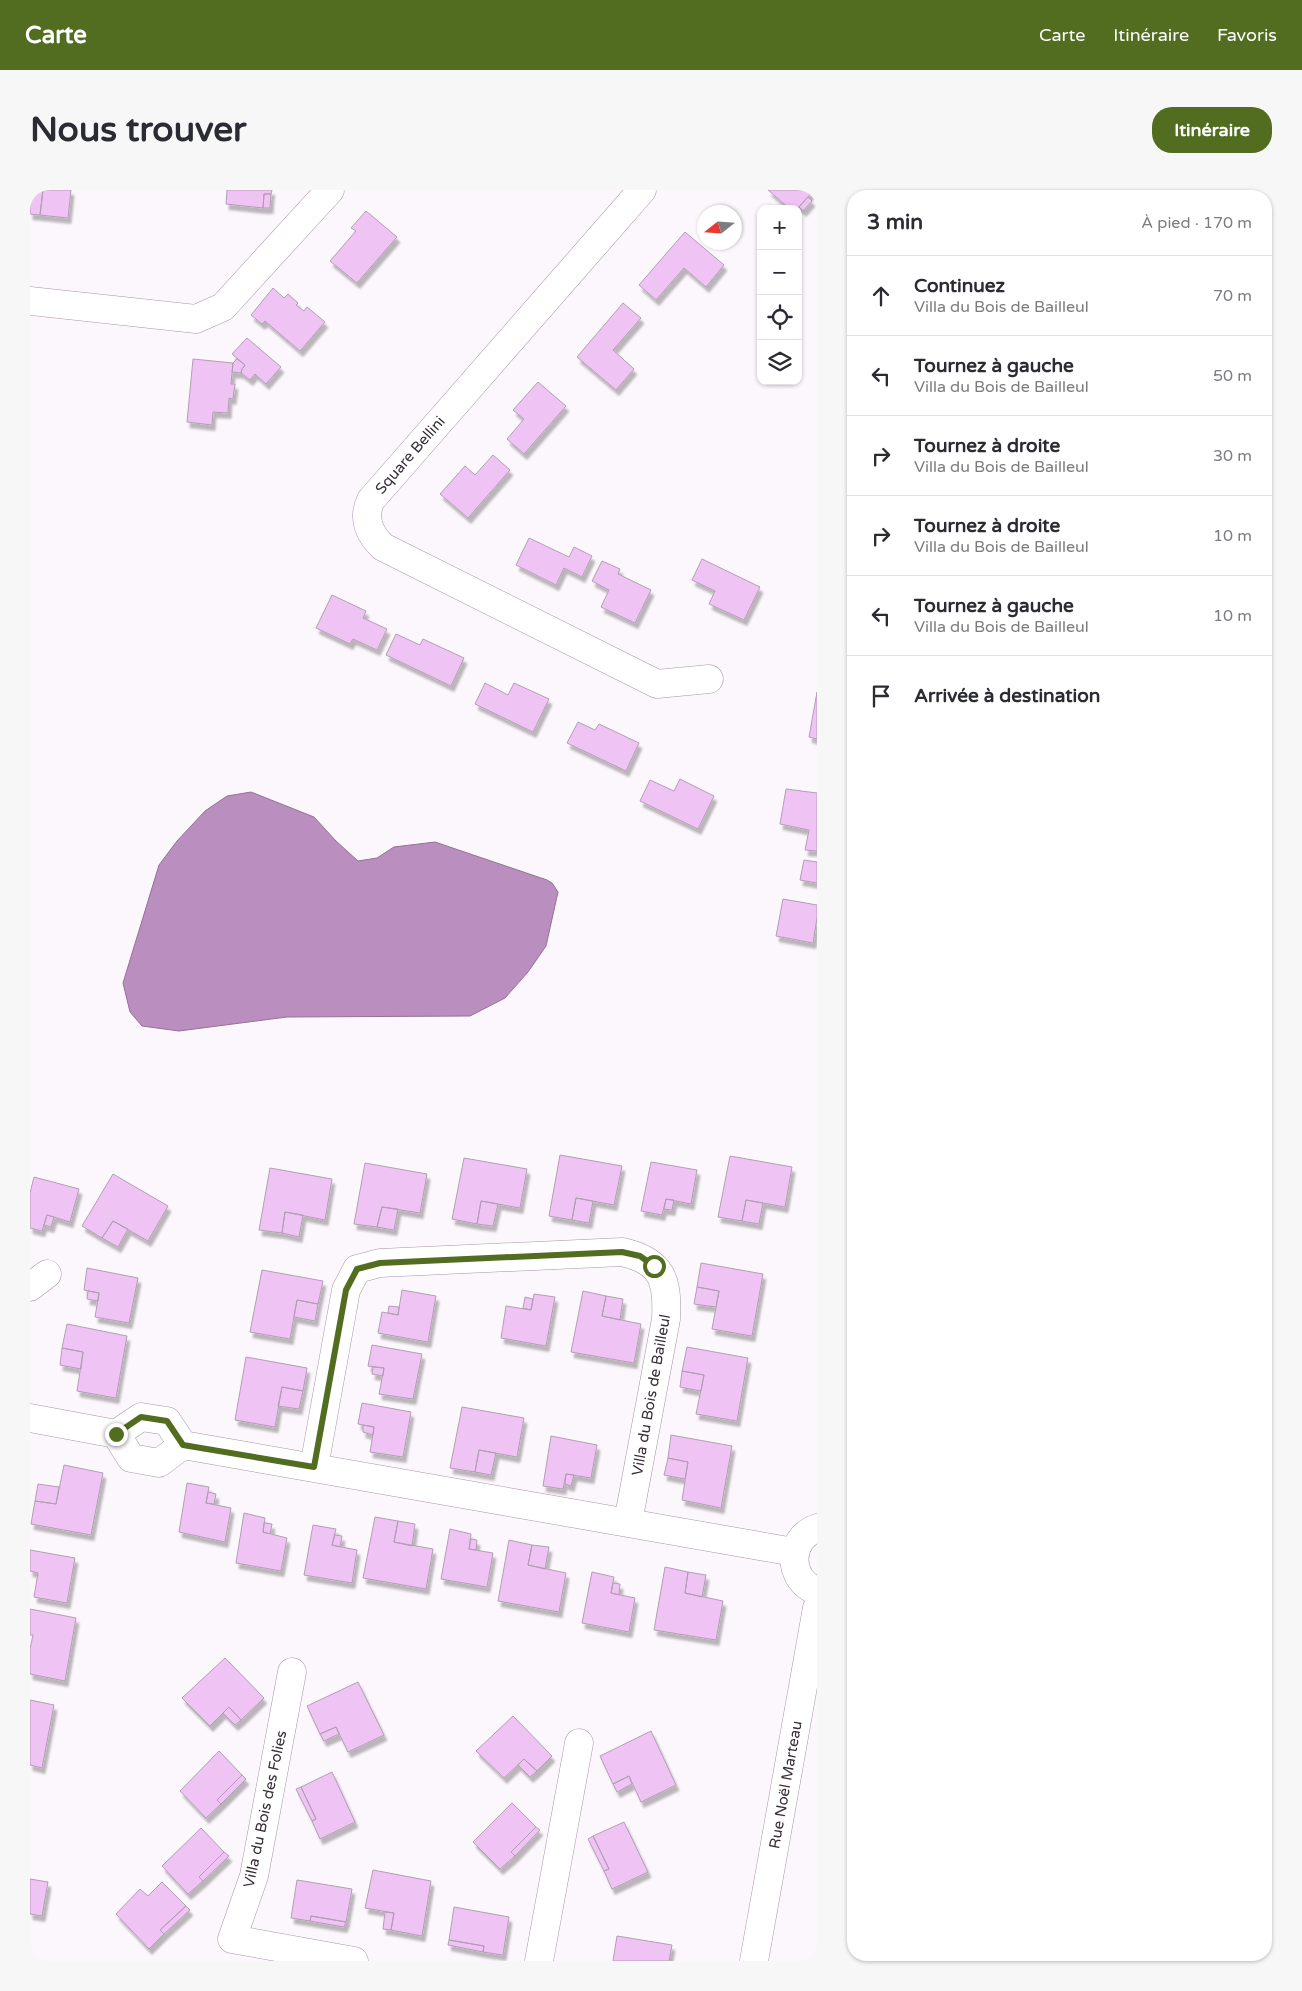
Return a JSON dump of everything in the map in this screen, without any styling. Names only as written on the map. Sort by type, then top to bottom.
[{"type":"street","points":[[30,301],[196,319],[223,307],[330,190]]},
{"type":"street","name":"Square Bellini","points":[[642,190],[371,500],[367,508],[367,523],[372,536],[383,547],[657,684],[709,679]]},
{"type":"street","name":"Villa du Bois de Bailleul","points":[[314,1467],[346,1290],[357,1269],[380,1263],[622,1252],[640,1256],[654,1266],[663,1280],[667,1298],[666,1320],[628,1522]]},
{"type":"street","points":[[30,1418],[116,1434],[141,1417],[167,1421],[183,1445]]},
{"type":"street","points":[[116,1434],[130,1458],[159,1462],[183,1445],[794,1552]]},
{"type":"street","points":[[817,1528],[801,1538],[794,1552],[794,1564],[797,1575],[803,1583],[817,1591]]},
{"type":"street","name":"Rue Noël Marteau","points":[[754,1961],[817,1608]]},
{"type":"street","name":"Villa du Bois des Folies","points":[[292,1672],[254,1876],[232,1939],[354,1961]]},
{"type":"street","points":[[539,1961],[579,1743]]},
{"type":"shaded area","points":[[251,792],[314,817],[358,861],[377,858],[394,847],[435,842],[547,880],[552,883],[558,892],[546,946],[528,972],[505,998],[470,1016],[287,1017],[179,1031],[142,1026],[130,1012],[123,983],[159,865],[177,841],[205,811],[227,796]]},
{"type":"building","points":[[30,190],[43,190],[40,215],[30,214]]},
{"type":"building","points":[[43,190],[71,190],[68,218],[40,215]]},
{"type":"building","points":[[227,190],[272,190],[271,194],[264,194],[263,208],[226,204]]},
{"type":"building","points":[[768,190],[814,190],[801,205],[785,205]]},
{"type":"building","points":[[264,194],[271,194],[270,208],[263,208]]},
{"type":"building","points":[[808,197],[812,201],[803,211],[801,205]]},
{"type":"building","points":[[366,211],[397,237],[357,283],[330,261],[356,231],[351,228]]},
{"type":"building","points":[[685,232],[697,242],[697,250],[706,250],[724,265],[706,287],[684,268],[656,300],[639,285]]},
{"type":"building","points":[[273,288],[284,298],[288,294],[298,303],[296,305],[304,311],[307,307],[325,322],[300,351],[265,321],[262,324],[251,315]]},
{"type":"building","points":[[623,303],[641,318],[613,350],[634,369],[616,390],[577,357]]},
{"type":"building","points":[[247,338],[281,367],[266,384],[255,374],[250,380],[241,373],[245,365],[232,354]]},
{"type":"building","points":[[193,359],[233,363],[231,384],[235,384],[233,399],[229,398],[228,413],[213,412],[212,425],[187,422]]},
{"type":"building","points":[[237,359],[245,365],[241,373],[232,372],[233,363]]},
{"type":"building","points":[[538,382],[566,406],[524,454],[507,439],[524,419],[513,410]]},
{"type":"building","points":[[493,455],[510,470],[468,518],[440,494],[465,466],[475,475]]},
{"type":"building","points":[[529,538],[569,557],[574,547],[592,556],[582,577],[564,568],[556,585],[516,565]]},
{"type":"building","points":[[702,559],[760,587],[744,620],[709,604],[715,591],[692,580]]},
{"type":"building","points":[[602,561],[620,569],[618,574],[651,590],[635,623],[601,607],[609,590],[592,581]]},
{"type":"building","points":[[332,595],[366,611],[363,618],[387,629],[377,650],[353,639],[350,644],[316,628]]},
{"type":"building","points":[[396,634],[420,645],[423,639],[464,658],[451,686],[386,655]]},
{"type":"building","points":[[485,683],[508,695],[514,683],[549,699],[533,732],[475,704]]},
{"type":"building","points":[[817,692],[817,739],[809,737]]},
{"type":"building","points":[[578,722],[595,730],[599,724],[639,743],[626,771],[567,743]]},
{"type":"building","points":[[680,779],[714,796],[698,829],[640,801],[650,780],[674,791]]},
{"type":"building","points":[[786,789],[817,793],[817,851],[805,850],[809,830],[780,824]]},
{"type":"building","points":[[804,860],[817,862],[817,883],[800,880]]},
{"type":"building","points":[[783,899],[817,905],[813,943],[776,936]]},
{"type":"building","points":[[560,1155],[622,1166],[614,1205],[576,1198],[572,1220],[549,1216]]},
{"type":"building","points":[[730,1156],[792,1167],[785,1207],[746,1200],[742,1221],[718,1217]]},
{"type":"building","points":[[464,1158],[527,1169],[520,1208],[481,1201],[477,1224],[452,1219]]},
{"type":"building","points":[[651,1162],[697,1170],[691,1204],[666,1199],[662,1215],[641,1211]]},
{"type":"building","points":[[365,1163],[427,1174],[420,1213],[382,1207],[377,1227],[354,1224]]},
{"type":"building","points":[[270,1168],[332,1179],[325,1220],[285,1212],[282,1233],[259,1230]]},
{"type":"building","points":[[113,1174],[168,1206],[148,1241],[113,1221],[102,1238],[82,1226]]},
{"type":"building","points":[[34,1177],[79,1189],[70,1222],[47,1215],[42,1231],[30,1228],[30,1193]]},
{"type":"building","points":[[576,1198],[593,1201],[589,1223],[572,1220]]},
{"type":"building","points":[[666,1199],[674,1200],[672,1210],[664,1209]]},
{"type":"building","points":[[746,1200],[763,1203],[759,1224],[742,1221]]},
{"type":"building","points":[[481,1201],[498,1204],[493,1226],[477,1224]]},
{"type":"building","points":[[382,1207],[398,1209],[394,1230],[377,1227]]},
{"type":"building","points":[[285,1212],[303,1215],[299,1237],[282,1233]]},
{"type":"building","points":[[47,1215],[54,1217],[51,1227],[44,1225]]},
{"type":"building","points":[[113,1221],[128,1229],[118,1247],[102,1238]]},
{"type":"building","points":[[701,1263],[763,1274],[752,1336],[712,1329],[719,1291],[697,1287]]},
{"type":"building","points":[[87,1268],[138,1278],[129,1323],[95,1317],[99,1293],[84,1290]]},
{"type":"building","points":[[262,1270],[323,1281],[318,1304],[297,1300],[290,1339],[250,1332]]},
{"type":"building","points":[[697,1287],[719,1291],[716,1307],[694,1304]]},
{"type":"building","points":[[402,1290],[436,1296],[428,1342],[378,1333],[382,1312],[398,1315]]},
{"type":"building","points":[[88,1291],[99,1293],[98,1301],[87,1299]]},
{"type":"building","points":[[583,1291],[606,1296],[602,1316],[641,1324],[634,1363],[571,1352]]},
{"type":"building","points":[[534,1294],[555,1297],[546,1346],[501,1338],[506,1306],[531,1310]]},
{"type":"building","points":[[606,1296],[623,1299],[620,1320],[602,1316]]},
{"type":"building","points":[[525,1297],[533,1299],[531,1310],[523,1308]]},
{"type":"building","points":[[297,1300],[318,1304],[315,1321],[294,1317]]},
{"type":"building","points":[[389,1306],[399,1307],[398,1315],[388,1313]]},
{"type":"building","points":[[67,1324],[127,1336],[116,1398],[77,1391],[83,1352],[62,1348]]},
{"type":"building","points":[[372,1345],[422,1354],[413,1399],[379,1394],[384,1368],[368,1366]]},
{"type":"building","points":[[687,1347],[748,1358],[737,1421],[696,1414],[704,1375],[682,1371]]},
{"type":"building","points":[[62,1348],[83,1352],[81,1369],[60,1365]]},
{"type":"building","points":[[246,1357],[307,1368],[303,1391],[282,1387],[275,1427],[235,1420]]},
{"type":"building","points":[[373,1367],[384,1368],[383,1376],[372,1374]]},
{"type":"building","points":[[682,1371],[704,1375],[701,1391],[680,1387]]},
{"type":"building","points":[[282,1387],[303,1391],[299,1409],[278,1406]]},
{"type":"building","points":[[362,1403],[411,1412],[403,1457],[370,1452],[374,1427],[358,1424]]},
{"type":"building","points":[[462,1407],[524,1418],[517,1457],[479,1450],[475,1472],[450,1468]]},
{"type":"building","points":[[363,1425],[374,1427],[373,1435],[363,1432]]},
{"type":"building","points":[[671,1435],[732,1446],[721,1508],[682,1500],[688,1462],[668,1458]]},
{"type":"building","points":[[551,1436],[597,1445],[591,1478],[566,1474],[563,1489],[543,1486]]},
{"type":"building","points":[[479,1450],[496,1453],[491,1475],[475,1472]]},
{"type":"building","points":[[668,1458],[688,1462],[685,1479],[664,1475]]},
{"type":"building","points":[[64,1465],[103,1473],[91,1535],[31,1524],[35,1501],[56,1504]]},
{"type":"building","points":[[566,1474],[574,1475],[571,1486],[565,1484]]},
{"type":"building","points":[[187,1483],[209,1487],[206,1503],[231,1508],[225,1542],[179,1532]]},
{"type":"building","points":[[38,1484],[59,1487],[56,1504],[35,1501]]},
{"type":"building","points":[[208,1492],[216,1494],[214,1504],[206,1503]]},
{"type":"building","points":[[244,1513],[265,1518],[263,1532],[287,1538],[281,1571],[236,1563]]},
{"type":"building","points":[[375,1517],[398,1521],[394,1542],[433,1549],[426,1589],[363,1578]]},
{"type":"building","points":[[398,1521],[415,1524],[412,1546],[394,1542]]},
{"type":"building","points":[[264,1523],[272,1524],[270,1534],[263,1532]]},
{"type":"building","points":[[313,1525],[336,1529],[332,1545],[357,1550],[352,1583],[304,1575]]},
{"type":"building","points":[[450,1529],[471,1534],[469,1549],[493,1553],[487,1587],[441,1579]]},
{"type":"building","points":[[335,1535],[342,1536],[340,1547],[332,1545]]},
{"type":"building","points":[[471,1539],[477,1540],[476,1550],[469,1549]]},
{"type":"building","points":[[509,1540],[532,1545],[528,1565],[566,1573],[559,1612],[498,1601]]},
{"type":"building","points":[[532,1545],[549,1547],[545,1569],[528,1565]]},
{"type":"building","points":[[30,1550],[75,1558],[67,1603],[34,1597],[38,1573],[30,1571]]},
{"type":"building","points":[[665,1567],[688,1572],[685,1593],[723,1601],[716,1640],[654,1630]]},
{"type":"building","points":[[592,1572],[614,1577],[611,1593],[635,1598],[629,1632],[582,1623]]},
{"type":"building","points":[[688,1572],[706,1575],[702,1597],[685,1593]]},
{"type":"building","points":[[613,1583],[620,1584],[619,1595],[611,1593]]},
{"type":"building","points":[[30,1609],[76,1618],[65,1681],[30,1674],[30,1649],[33,1635],[30,1635]]},
{"type":"building","points":[[225,1658],[264,1698],[241,1720],[229,1707],[210,1726],[182,1698]]},
{"type":"building","points":[[358,1682],[384,1735],[348,1752],[336,1727],[320,1734],[307,1706]]},
{"type":"building","points":[[30,1700],[54,1705],[42,1768],[30,1765]]},
{"type":"building","points":[[229,1707],[241,1720],[235,1725],[223,1713]]},
{"type":"building","points":[[513,1716],[552,1756],[537,1771],[524,1759],[504,1778],[476,1751]]},
{"type":"building","points":[[336,1727],[339,1734],[324,1741],[320,1734]]},
{"type":"building","points":[[651,1731],[676,1785],[641,1802],[629,1776],[613,1784],[600,1756]]},
{"type":"building","points":[[219,1751],[242,1775],[217,1800],[221,1804],[206,1818],[180,1791]]},
{"type":"building","points":[[524,1759],[537,1771],[530,1777],[518,1765]]},
{"type":"building","points":[[332,1772],[355,1822],[320,1839],[312,1821],[316,1819],[301,1787]]},
{"type":"building","points":[[242,1775],[246,1779],[221,1804],[217,1800]]},
{"type":"building","points":[[629,1776],[632,1784],[617,1792],[613,1784]]},
{"type":"building","points":[[301,1787],[316,1819],[312,1821],[296,1789]]},
{"type":"building","points":[[512,1803],[536,1827],[511,1852],[515,1856],[500,1869],[473,1842]]},
{"type":"building","points":[[624,1822],[648,1872],[612,1889],[604,1871],[609,1869],[593,1836]]},
{"type":"building","points":[[536,1827],[540,1830],[515,1856],[511,1852]]},
{"type":"building","points":[[201,1828],[224,1852],[199,1877],[203,1881],[188,1894],[162,1866]]},
{"type":"building","points":[[593,1836],[609,1869],[604,1871],[588,1839]]},
{"type":"building","points":[[224,1852],[229,1856],[203,1881],[199,1877]]},
{"type":"building","points":[[373,1870],[431,1881],[422,1936],[391,1930],[394,1913],[365,1908]]},
{"type":"building","points":[[30,1879],[48,1882],[42,1916],[30,1914]]},
{"type":"building","points":[[297,1880],[352,1889],[346,1922],[311,1916],[310,1921],[291,1918]]},
{"type":"building","points":[[162,1882],[186,1906],[160,1930],[164,1934],[149,1949],[116,1914],[140,1889],[148,1896]]},
{"type":"building","points":[[186,1906],[190,1910],[164,1934],[160,1930]]},
{"type":"building","points":[[454,1907],[509,1917],[503,1955],[483,1952],[484,1946],[449,1940]]},
{"type":"building","points":[[385,1912],[394,1913],[391,1930],[383,1929]]},
{"type":"building","points":[[311,1916],[346,1922],[344,1927],[310,1921]]},
{"type":"building","points":[[617,1936],[672,1945],[669,1961],[613,1961]]},
{"type":"building","points":[[449,1940],[484,1946],[483,1952],[448,1945]]},
{"type":"route","points":[[116,1434],[141,1417],[167,1421],[183,1445],[314,1467],[346,1290],[357,1269],[380,1263],[622,1252],[640,1256],[654,1266]]}]
